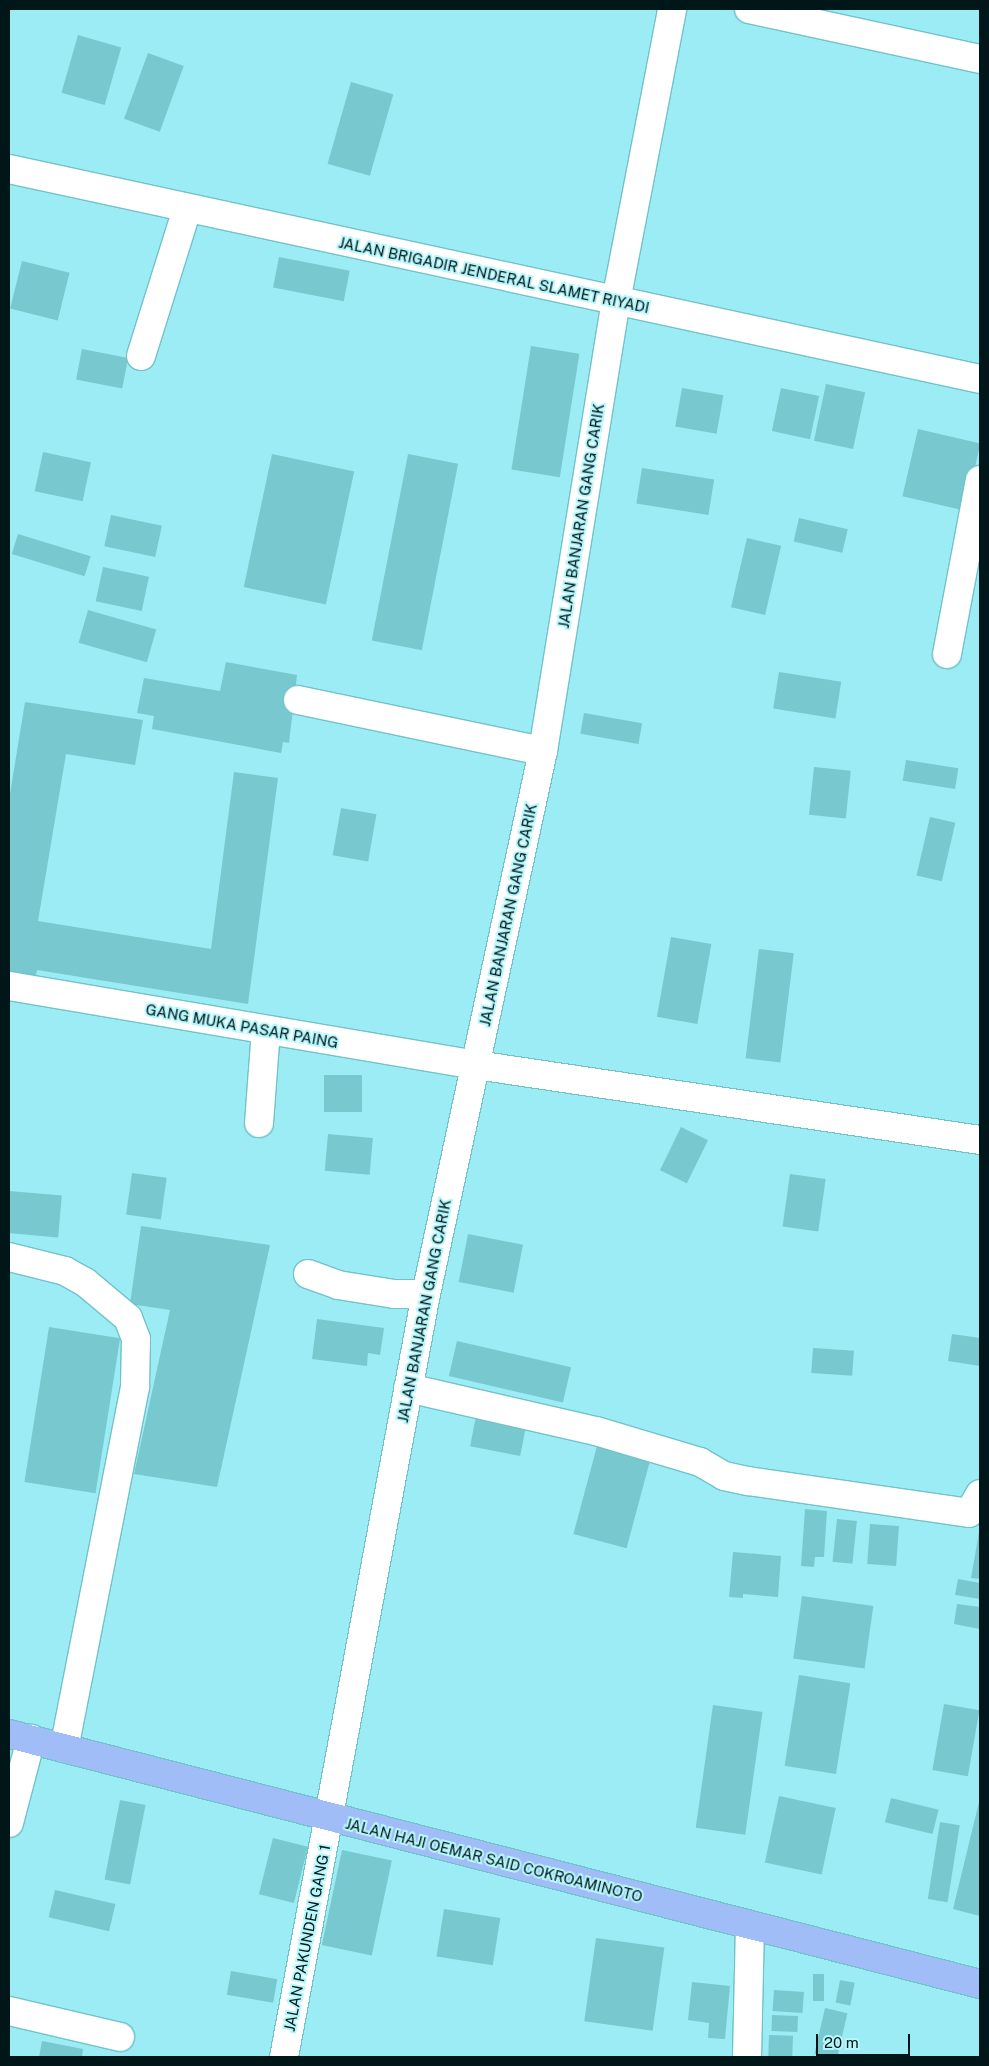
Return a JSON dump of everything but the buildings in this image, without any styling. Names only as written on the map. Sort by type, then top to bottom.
[{"type":"main road","name":"JALAN HAJI OEMAR SAID COKROAMINOTO","points":[[20,1736],[329,1818],[980,1984]]},
{"type":"street","name":"JALAN BANJARAN GANG CARIK","points":[[329,1818],[426,1294],[543,751],[616,301],[672,9]]},
{"type":"street","points":[[749,9],[980,59]]},
{"type":"street","name":"JALAN BRIGADIR JENDERAL SLAMET RIYADI","points":[[9,168],[187,209],[980,379]]},
{"type":"street","points":[[140,356],[187,209]]},
{"type":"street","points":[[947,654],[980,480]]},
{"type":"street","points":[[298,700],[543,751]]},
{"type":"street","name":"GANG MUKA PASAR PAING","points":[[9,986],[476,1065],[980,1140]]},
{"type":"street","points":[[259,1122],[266,1030]]},
{"type":"street","points":[[9,1257],[64,1271],[85,1282],[128,1318],[136,1339],[135,1386],[64,1748]]},
{"type":"street","points":[[308,1274],[338,1285],[394,1294],[426,1294]]},
{"type":"street","points":[[408,1388],[596,1431],[700,1462],[724,1476],[748,1482],[960,1513],[969,1513],[974,1509],[980,1494]]},
{"type":"street","points":[[9,1823],[20,1736]]},
{"type":"street","name":"JALAN PAKUNDEN GANG 1","points":[[284,2057],[329,1818]]},
{"type":"street","points":[[747,2057],[750,1926]]},
{"type":"street","points":[[9,2011],[120,2037]]}]
